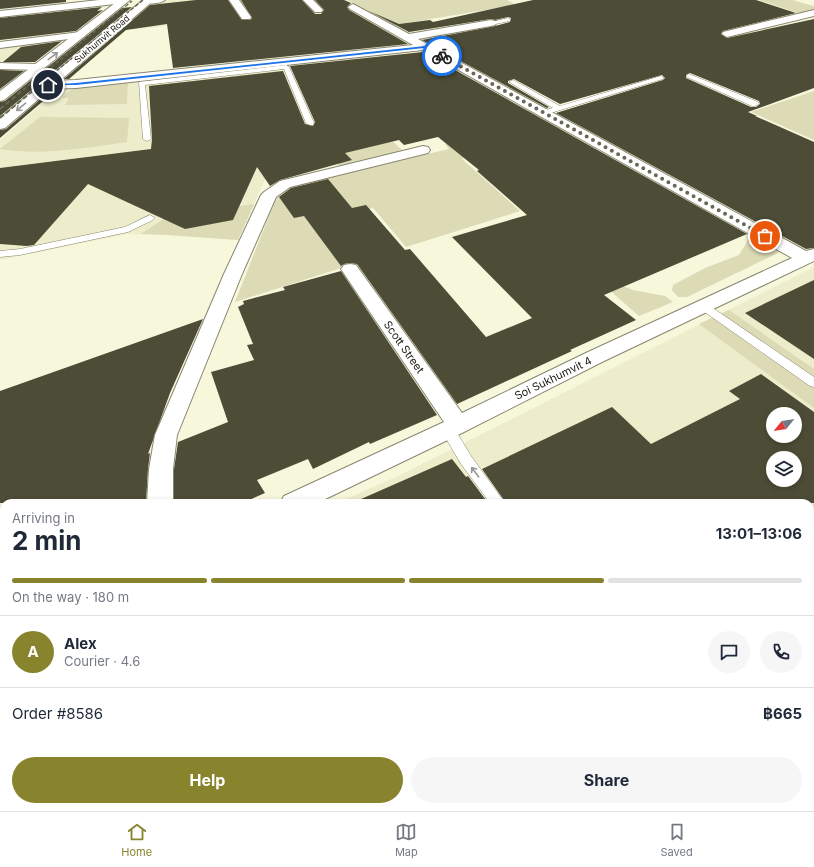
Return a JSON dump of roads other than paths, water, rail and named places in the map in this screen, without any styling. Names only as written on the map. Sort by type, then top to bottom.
[{"type":"street","points":[[0,14],[79,3],[125,0],[160,0]]},
{"type":"street","name":"Sukhumvit Road","points":[[0,97],[125,0]]},
{"type":"street","points":[[234,0],[246,17]]},
{"type":"street","points":[[308,0],[318,10]]},
{"type":"street","name":"Sukhumvit Road","points":[[0,125],[148,1]]},
{"type":"street","points":[[354,7],[544,113],[810,256]]},
{"type":"street","points":[[727,34],[814,13]]},
{"type":"street","points":[[409,37],[491,23]]},
{"type":"street","points":[[0,45],[80,35]]},
{"type":"street","points":[[48,85],[76,84],[285,65],[425,47]]},
{"type":"street","points":[[0,66],[38,67]]},
{"type":"street","points":[[160,499],[162,454],[166,435],[233,274],[269,195],[285,184],[423,150]]},
{"type":"street","name":"Soi Sukhumvit 4","points":[[301,499],[810,256]]},
{"type":"street","name":"Scott Street","points":[[350,269],[453,427]]},
{"type":"lane","points":[[491,23],[508,20]]},
{"type":"lane","points":[[148,139],[141,82],[285,65],[310,123]]},
{"type":"lane","points":[[689,76],[755,104]]},
{"type":"lane","points":[[544,113],[661,78]]},
{"type":"lane","points":[[513,82],[560,108]]},
{"type":"lane","points":[[0,254],[20,252],[128,229],[150,218]]},
{"type":"lane","points":[[703,306],[814,383]]},
{"type":"lane","points":[[453,427],[466,460],[495,499]]},
{"type":"railway","points":[[33,90],[143,0]]},
{"type":"railway","points":[[23,90],[132,1]]},
{"type":"railway","points":[[0,109],[24,89]]},
{"type":"railway","points":[[0,118],[35,89]]}]
